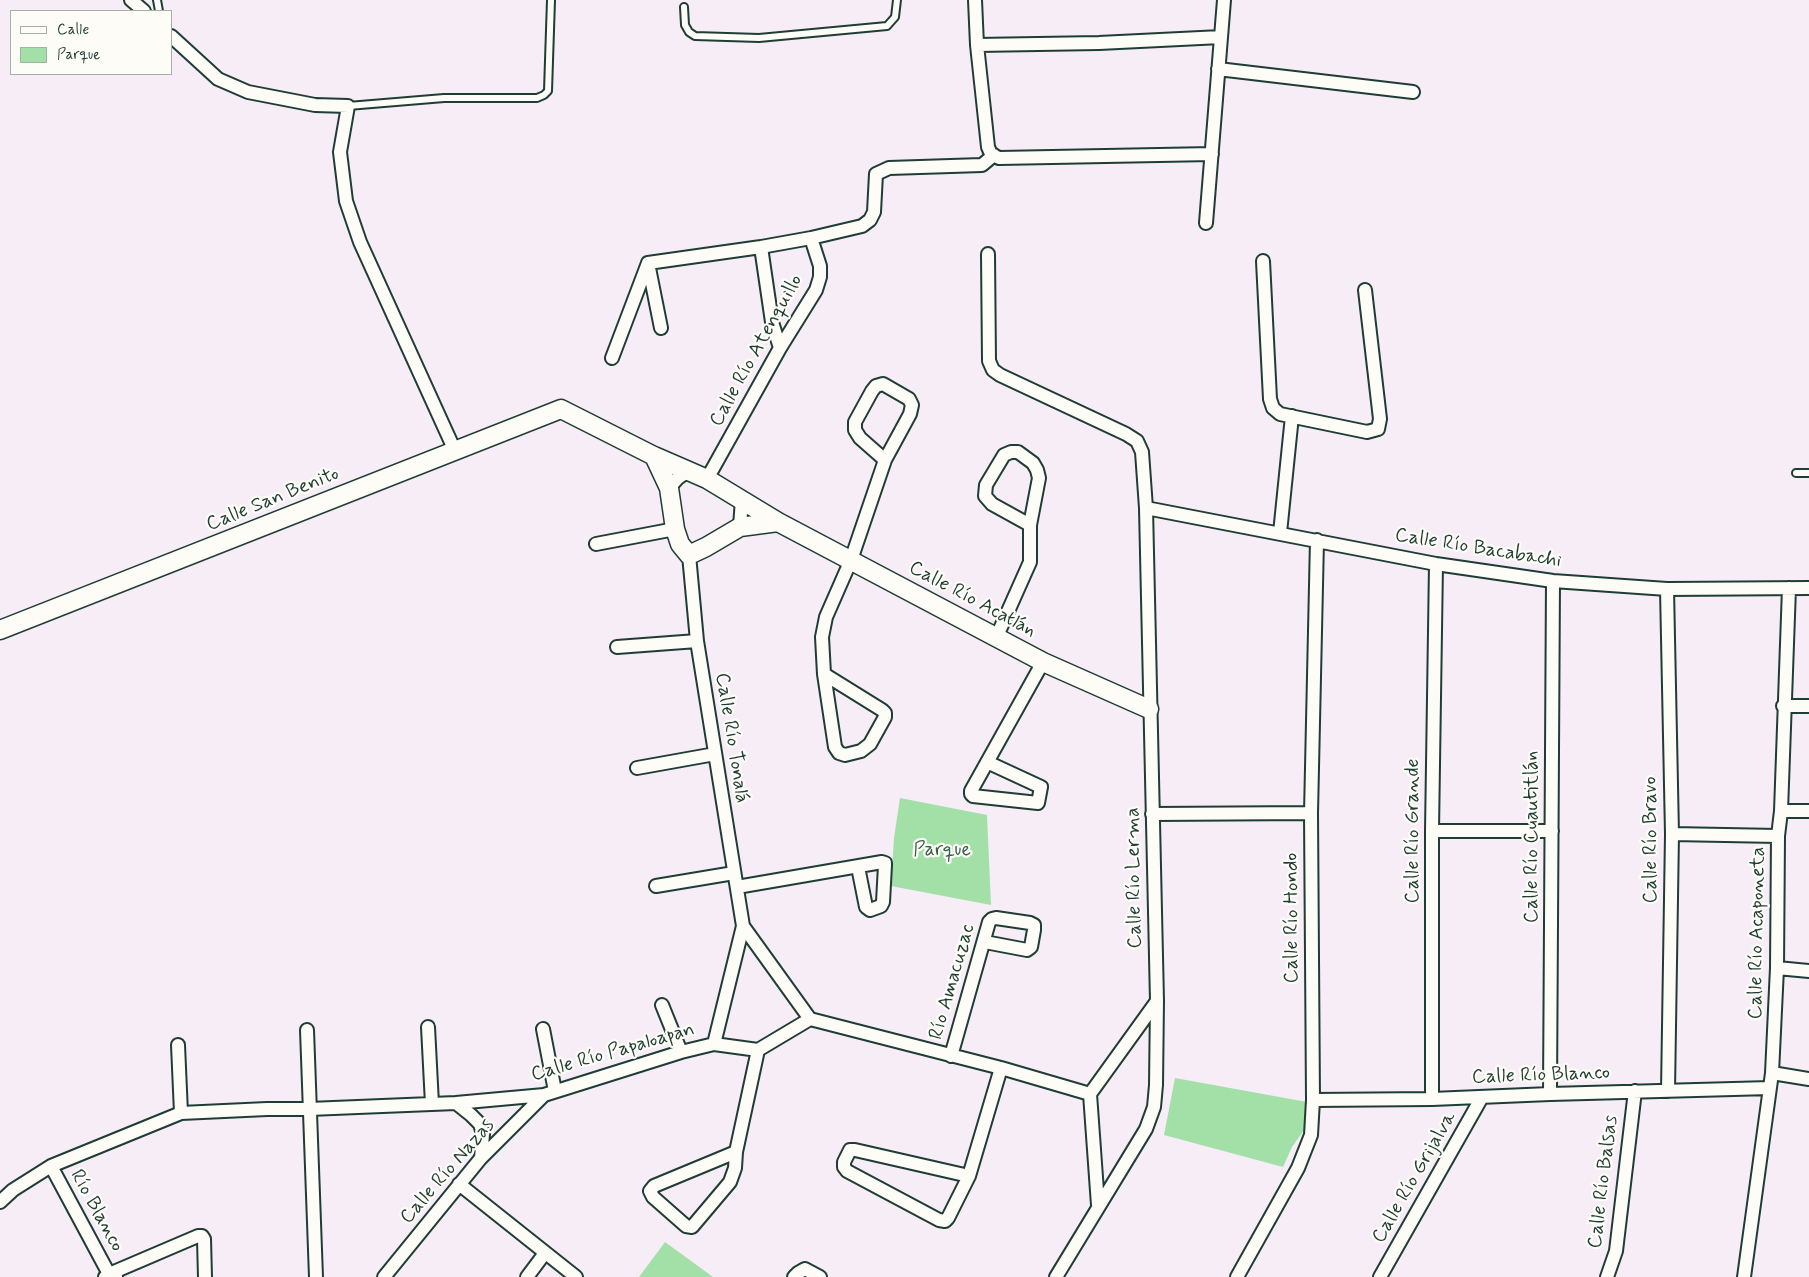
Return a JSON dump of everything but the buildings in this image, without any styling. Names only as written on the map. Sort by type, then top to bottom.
[{"type":"street","points":[[131,0],[143,10]]},
{"type":"street","points":[[975,0],[977,45],[988,147],[991,154],[999,158],[1212,154]]},
{"type":"street","points":[[1206,224],[1224,0]]},
{"type":"street","points":[[172,37],[218,79],[248,92],[315,105],[348,106],[340,152],[346,201],[360,242],[455,451]]},
{"type":"street","points":[[977,45],[1099,43],[1221,37]]},
{"type":"street","points":[[1218,69],[1413,92]]},
{"type":"street","name":"Calle Río Atenquillo","points":[[648,263],[761,247],[862,226],[870,220],[874,212],[876,174],[889,168],[982,165],[994,155]]},
{"type":"street","name":"Calle Río Atenquillo","points":[[707,479],[780,348],[816,290],[820,277],[820,266],[811,238]]},
{"type":"street","points":[[761,247],[772,322],[780,348]]},
{"type":"street","name":"Calle Río Lerma","points":[[988,254],[989,361],[994,370],[1000,375],[1126,434],[1137,441],[1142,452],[1146,508],[1157,1001],[1154,1107],[1146,1129],[1098,1205],[1056,1277]]},
{"type":"street","points":[[1262,261],[1270,399],[1273,408],[1280,414],[1367,432],[1378,430],[1380,419],[1365,290]]},
{"type":"street","points":[[648,263],[661,328]]},
{"type":"street","points":[[612,358],[648,263]]},
{"type":"street","points":[[824,674],[885,713],[885,717],[870,744],[861,751],[845,755],[839,753],[835,747],[824,674],[822,637],[826,617],[851,560],[885,460],[910,414],[912,405],[909,399],[883,384],[876,386],[872,391],[855,422],[855,430],[860,438],[885,460]]},
{"type":"street","name":"Calle San Benito","points":[[0,630],[561,409]]},
{"type":"street","name":"Calle Río Acatlán","points":[[561,409],[654,456],[707,479],[778,522],[997,636],[1043,662],[1150,709]]},
{"type":"street","points":[[1280,533],[1292,416]]},
{"type":"street","points":[[997,636],[1030,562],[1030,525],[1039,478],[1033,463],[1018,452],[1011,452],[1004,455],[986,485],[986,496],[992,504],[1030,525]]},
{"type":"street","points":[[654,456],[670,488],[675,528],[680,544],[689,555],[740,527],[778,522]]},
{"type":"street","points":[[670,488],[678,478],[688,471]]},
{"type":"street","points":[[740,527],[742,499]]},
{"type":"street","name":"Calle Río Bacabachi","points":[[1146,508],[1436,564],[1553,581],[1667,589],[1809,588]]},
{"type":"street","points":[[596,544],[675,528]]},
{"type":"street","name":"Calle Río Hondo","points":[[1238,1277],[1298,1168],[1311,1135],[1313,1100],[1311,813],[1318,540]]},
{"type":"street","name":"Calle Río Tonalá","points":[[689,555],[697,641],[743,926],[714,1044]]},
{"type":"street","name":"Calle Río Grande","points":[[1432,1099],[1432,831],[1436,564]]},
{"type":"street","name":"Calle Río Cuautitlán","points":[[1550,1094],[1553,581]]},
{"type":"street","name":"Calle Río Acaponeta","points":[[1744,1277],[1772,1073],[1777,968],[1778,836],[1781,811],[1783,706],[1789,588]]},
{"type":"street","name":"Calle Río Bravo","points":[[1667,589],[1672,834],[1668,1091]]},
{"type":"street","points":[[617,647],[697,641]]},
{"type":"street","points":[[987,762],[1041,787],[1038,803],[973,796],[970,794],[987,762],[1043,662]]},
{"type":"street","points":[[1783,706],[1809,706]]},
{"type":"street","points":[[637,768],[715,754]]},
{"type":"street","points":[[1781,811],[1809,811]]},
{"type":"street","points":[[1152,814],[1311,813]]},
{"type":"street","points":[[1432,831],[1552,831]]},
{"type":"street","points":[[1672,834],[1778,836]]},
{"type":"street","points":[[737,887],[858,867]]},
{"type":"street","points":[[656,886],[734,873]]},
{"type":"street","name":"Río Amacuzac","points":[[951,1056],[985,942],[989,922],[992,918],[996,918],[1034,925],[1031,947],[1028,950],[985,942]]},
{"type":"street","name":"Calle Río Tonalá","points":[[743,926],[810,1019]]},
{"type":"street","points":[[1777,968],[1809,971]]},
{"type":"street","points":[[1098,1205],[1090,1094],[1157,1001]]},
{"type":"street","points":[[662,1005],[682,1052]]},
{"type":"street","points":[[736,1152],[654,1186],[650,1191],[653,1197],[686,1226],[692,1227],[730,1182],[735,1168],[736,1152],[758,1050],[810,1019],[1001,1068],[1090,1094]]},
{"type":"street","points":[[428,1027],[432,1104]]},
{"type":"street","points":[[544,1029],[550,1093]]},
{"type":"street","points":[[307,1030],[309,1109],[318,1276]]},
{"type":"street","name":"Calle Río Papaloapan","points":[[0,1202],[13,1190],[50,1166],[181,1113],[432,1104],[550,1093],[714,1044],[758,1050]]},
{"type":"street","points":[[178,1045],[181,1113]]},
{"type":"street","points":[[969,1176],[855,1150],[850,1150],[847,1154],[844,1167],[847,1171],[939,1220],[945,1221],[969,1176],[1001,1068]]},
{"type":"street","points":[[1772,1073],[1809,1079]]},
{"type":"street","name":"Calle Río Blanco","points":[[1313,1100],[1432,1099],[1770,1088]]},
{"type":"street","name":"Calle Río Balsas","points":[[1607,1277],[1616,1251],[1635,1091]]},
{"type":"street","name":"Calle Río Nazas","points":[[384,1277],[481,1158],[550,1093]]},
{"type":"street","name":"Calle Río Grijalva","points":[[1380,1277],[1482,1097]]},
{"type":"street","points":[[456,1102],[480,1124],[483,1134],[481,1158]]},
{"type":"street","name":"Río Blanco","points":[[50,1166],[111,1276]]},
{"type":"street","points":[[459,1184],[576,1277]]},
{"type":"street","points":[[111,1276],[198,1236],[202,1236],[204,1239],[205,1277]]},
{"type":"street","points":[[527,1277],[545,1252]]},
{"type":"street","points":[[800,1273],[820,1277]]},
{"type":"lane","points":[[348,106],[444,98],[537,98],[544,95],[548,91],[550,0]]},
{"type":"lane","points":[[684,7],[685,26],[695,36],[758,38],[887,26],[895,17],[896,0]]},
{"type":"lane","points":[[1796,473],[1809,473]]},
{"type":"green space","name":"Parque","points":[[900,798],[987,815],[991,905],[891,886],[894,838]]},
{"type":"green space","points":[[1175,1078],[1307,1102],[1309,1123],[1292,1147],[1283,1167],[1164,1135]]},
{"type":"green space","points":[[665,1242],[713,1277],[639,1277]]}]
